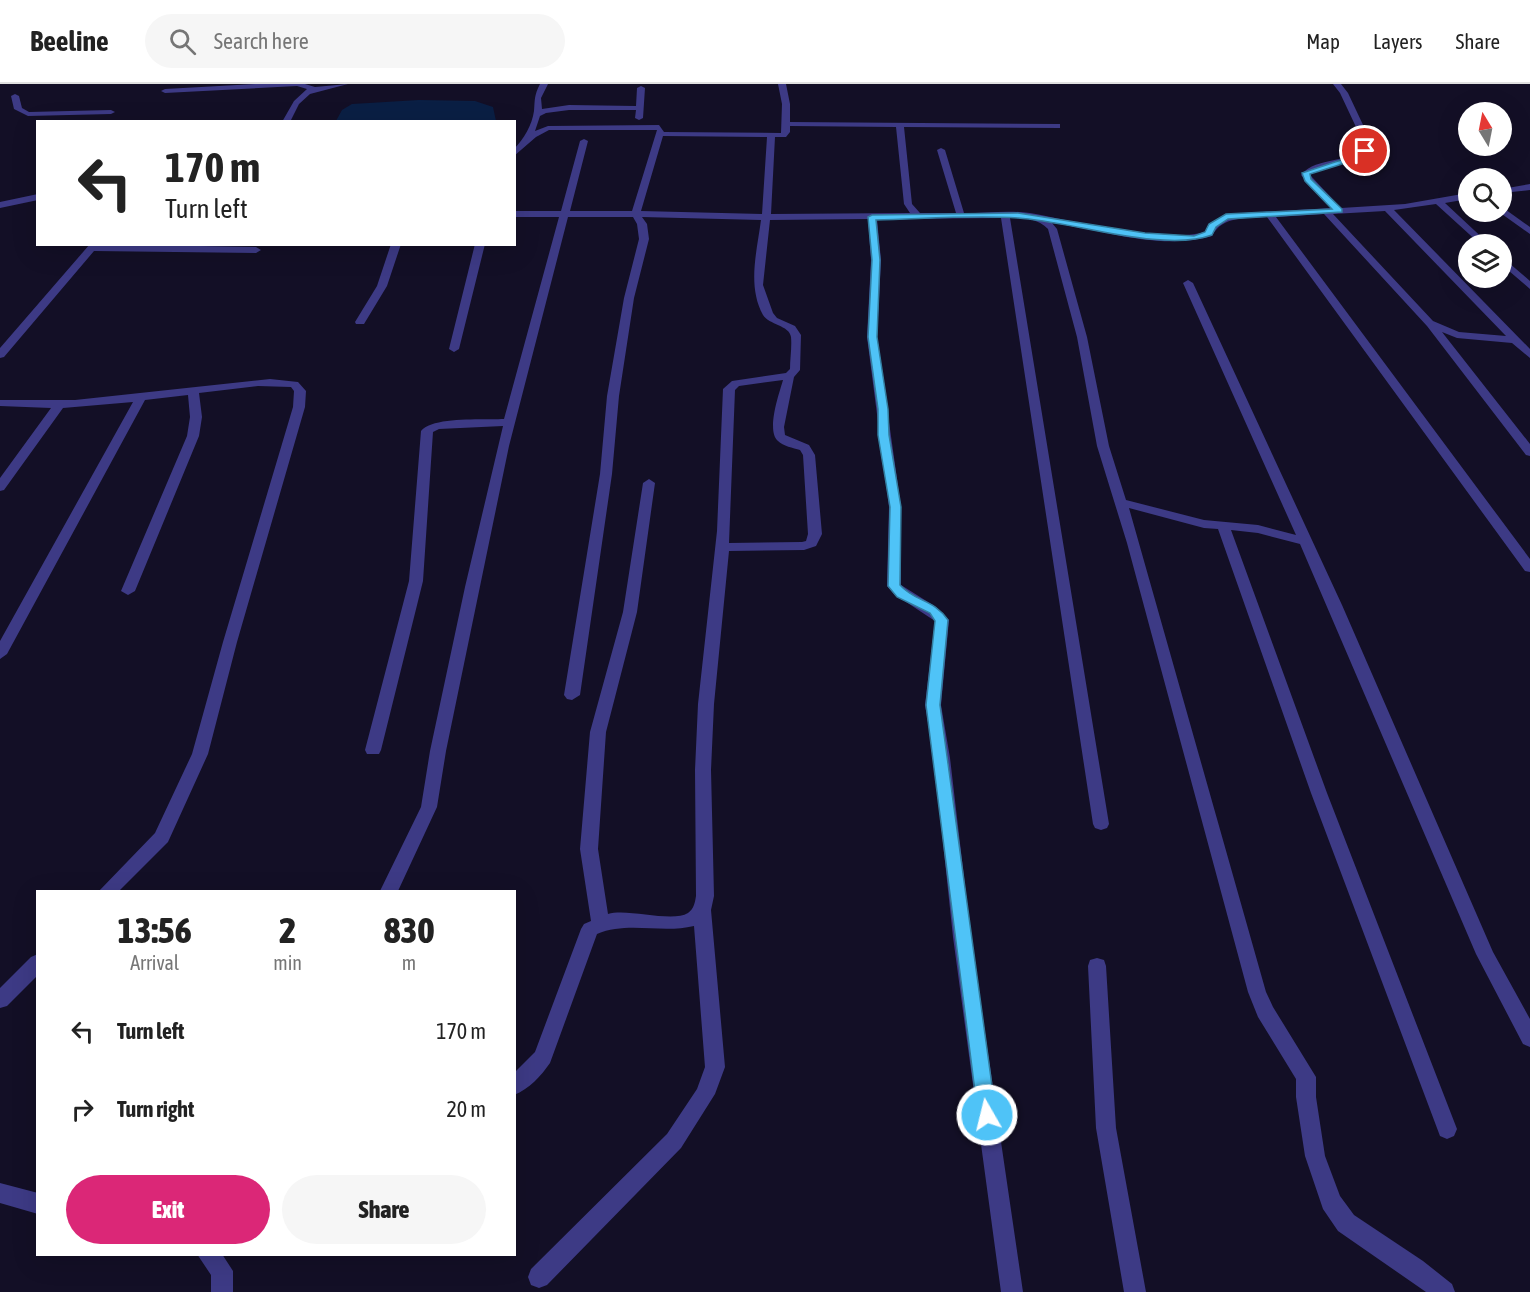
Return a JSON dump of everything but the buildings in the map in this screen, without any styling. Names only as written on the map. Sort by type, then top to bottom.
[{"type":"street","points":[[165,91],[297,84],[314,89]]},
{"type":"street","points":[[287,120],[297,100],[314,89],[344,84]]},
{"type":"street","points":[[529,138],[538,114],[537,98],[544,84]]},
{"type":"street","points":[[660,135],[783,135],[788,124],[782,84]]},
{"type":"street","points":[[1337,84],[1344,93],[1368,144],[1365,151],[1358,156],[1311,169],[1305,176],[1339,211]]},
{"type":"street","points":[[637,127],[641,108],[641,88]]},
{"type":"street","points":[[15,96],[18,109],[28,114],[112,109],[109,120]]},
{"type":"street","points":[[538,114],[563,109],[641,108]]},
{"type":"street","points":[[788,124],[1057,126]]},
{"type":"street","points":[[900,125],[908,204],[918,217]]},
{"type":"street","points":[[516,152],[540,130],[558,126],[659,127],[660,135],[636,214],[642,224],[644,239],[629,298],[614,385],[606,474],[572,695]]},
{"type":"street","points":[[723,547],[804,546],[812,543],[815,534],[809,455],[805,448],[784,441],[778,436],[789,376],[795,370],[796,335],[791,328],[773,320],[768,314],[758,285],[766,218],[771,136]]},
{"type":"street","points":[[389,890],[429,807],[471,587],[510,422],[584,141]]},
{"type":"street","points":[[941,150],[961,216]]},
{"type":"street","points":[[1512,190],[1530,187]]},
{"type":"street","points":[[1,205],[36,197]]},
{"type":"street","points":[[516,214],[636,214],[766,218],[1005,216],[1042,219],[1145,235],[1195,239],[1209,234],[1212,226],[1226,217],[1387,208],[1458,198]]},
{"type":"street","points":[[1438,201],[1474,234]]},
{"type":"street","points":[[1,205],[36,206]]},
{"type":"street","points":[[1387,208],[1530,355]]},
{"type":"street","points":[[1326,211],[1429,323],[1530,452]]},
{"type":"street","points":[[1269,214],[1530,568]]},
{"type":"street","points":[[1005,216],[1101,824]]},
{"type":"street","points":[[872,217],[876,260],[872,337],[883,409],[884,435],[896,507],[894,586],[901,594],[934,610],[942,620],[933,705],[942,758],[962,937],[1012,1292]]},
{"type":"street","points":[[1512,218],[1530,231]]},
{"type":"street","points":[[1042,219],[1052,229],[1068,282],[1082,337],[1103,446],[1134,543],[1257,992],[1265,1011],[1306,1077],[1306,1097],[1315,1156],[1330,1202],[1346,1223],[1415,1269],[1444,1292]]},
{"type":"street","points":[[0,355],[94,246],[256,250]]},
{"type":"street","points":[[360,322],[382,286],[395,246]]},
{"type":"street","points":[[454,349],[480,246]]},
{"type":"street","points":[[1512,269],[1530,286]]},
{"type":"street","points":[[1188,283],[1306,541],[1485,954],[1530,1038]]},
{"type":"street","points":[[1429,323],[1457,335],[1515,340]]},
{"type":"street","points":[[539,1277],[674,1141],[705,1094],[715,1067],[702,910],[705,896],[703,770],[706,704],[723,547],[729,389],[736,383],[789,376]]},
{"type":"street","points":[[0,403],[58,406],[283,383],[294,384],[300,391],[299,407],[230,642],[200,754],[162,837],[109,890]]},
{"type":"street","points":[[128,591],[193,436],[196,417],[193,391]]},
{"type":"street","points":[[0,654],[142,396]]},
{"type":"street","points":[[0,487],[58,406]]},
{"type":"street","points":[[373,750],[416,580],[427,431],[439,424],[510,422]]},
{"type":"street","points":[[600,923],[589,849],[598,732],[630,612],[649,483]]},
{"type":"street","points":[[1121,502],[1176,518],[1258,529],[1306,541]]},
{"type":"street","points":[[1223,526],[1319,793],[1448,1129]]},
{"type":"street","points":[[516,1084],[533,1070],[543,1057],[590,929],[612,920],[677,923],[694,919],[702,910]]},
{"type":"street","points":[[0,1000],[36,964]]},
{"type":"street","points":[[1097,966],[1106,1128],[1135,1292]]},
{"type":"street","points":[[0,1193],[36,1203]]},
{"type":"street","points":[[210,1256],[222,1272],[222,1292]]},
{"type":"water","points":[[419,100],[475,101],[493,107],[496,120],[337,120],[342,110],[352,104]]},
{"type":"route","points":[[987,1115],[962,937],[942,758],[933,705],[942,620],[934,610],[901,594],[894,586],[896,507],[884,435],[883,409],[872,337],[876,260],[872,217],[1018,215],[1145,235],[1195,239],[1209,234],[1212,226],[1226,217],[1339,211],[1305,176],[1306,173],[1311,169],[1352,159],[1365,151]]}]
